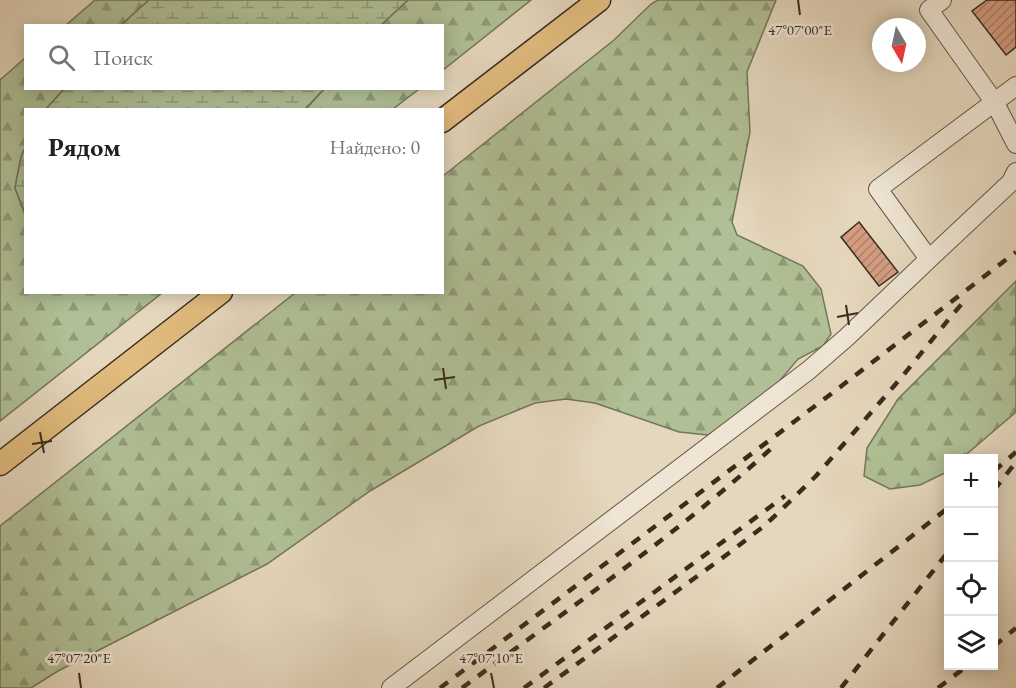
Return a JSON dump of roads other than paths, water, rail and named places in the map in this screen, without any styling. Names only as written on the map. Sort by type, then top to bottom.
[{"type":"main road","points":[[444,119],[599,0]]},
{"type":"main road","points":[[0,464],[218,294]]},
{"type":"lane","points":[[942,0],[929,10],[995,103],[1016,144]]},
{"type":"lane","points":[[929,259],[878,189],[1016,86]]},
{"type":"lane","points":[[391,688],[809,370],[1011,182],[1016,172]]},
{"type":"railway","points":[[440,688],[1016,252]]},
{"type":"railway","points":[[544,688],[764,526],[816,476],[967,298]]},
{"type":"railway","points":[[462,688],[661,540],[775,445]]},
{"type":"railway","points":[[998,468],[1016,452]]},
{"type":"railway","points":[[998,485],[1016,462]]},
{"type":"railway","points":[[524,688],[785,496]]},
{"type":"railway","points":[[717,688],[944,511]]},
{"type":"railway","points":[[841,688],[944,557]]},
{"type":"railway","points":[[998,643],[1016,628]]},
{"type":"railway","points":[[938,688],[962,670]]}]
